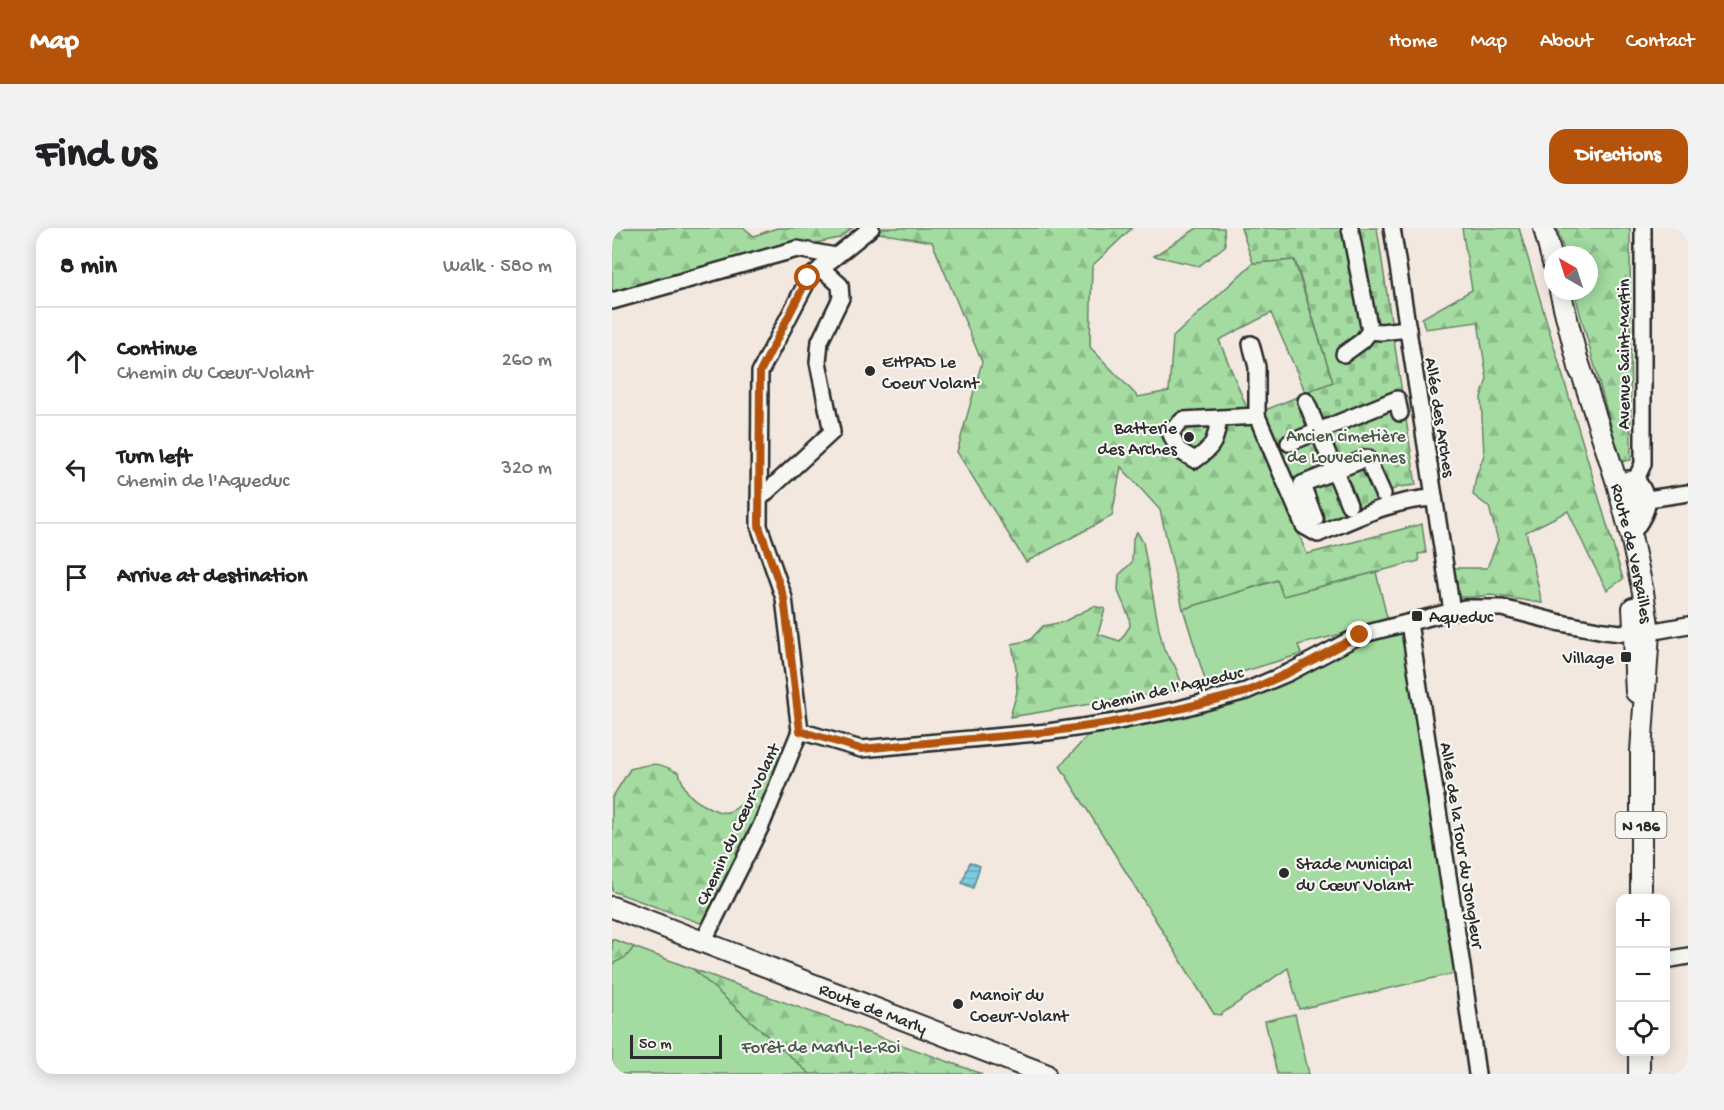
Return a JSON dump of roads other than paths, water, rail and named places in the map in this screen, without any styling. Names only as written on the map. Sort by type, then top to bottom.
[{"type":"main road","points":[[1544,228],[1549,246]]},
{"type":"main road","name":"Route de Versailles","points":[[1562,300],[1578,361],[1636,529],[1643,592],[1641,894]]},
{"type":"main road","name":"Route de Versailles","points":[[1622,483],[1632,588],[1642,632]]},
{"type":"main road","name":"Route de Marly","points":[[612,907],[1045,1074]]},
{"type":"main road","points":[[1639,1074],[1640,1056]]},
{"type":"street","name":"Chemin du Cœur-Volant","points":[[703,942],[761,826],[800,731],[784,598],[759,526],[760,372],[808,278],[871,228]]},
{"type":"street","points":[[1344,354],[1362,341],[1370,331],[1350,228]]},
{"type":"street","name":"Allée des Arches","points":[[1392,228],[1452,611]]},
{"type":"street","name":"Avenue Saint-Martin","points":[[1622,483],[1643,464],[1643,228]]},
{"type":"street","points":[[612,301],[797,249],[836,256]]},
{"type":"street","points":[[759,499],[832,432],[818,362],[820,341],[841,298],[840,285],[821,268]]},
{"type":"street","points":[[1370,331],[1408,329]]},
{"type":"street","points":[[1251,344],[1257,367],[1257,416],[1304,526],[1318,534],[1392,504],[1414,499],[1434,498]]},
{"type":"street","points":[[1288,443],[1397,399],[1400,413]]},
{"type":"street","points":[[1306,401],[1349,505]]},
{"type":"street","points":[[1219,418],[1257,416]]},
{"type":"street","points":[[1315,519],[1302,484],[1367,458],[1383,494]]},
{"type":"street","points":[[1622,483],[1648,499],[1688,493]]},
{"type":"street","points":[[1636,529],[1646,511],[1648,499]]},
{"type":"street","name":"Chemin de l'Aqueduc","points":[[800,731],[861,749],[1048,732],[1109,723],[1246,692],[1360,635],[1465,608],[1503,608],[1604,632],[1642,632],[1688,626]]},
{"type":"street","name":"Allée de la Tour du Jongleur","points":[[1409,623],[1477,1074]]},
{"type":"street","points":[[1670,959],[1688,956]]},
{"type":"water","points":[[970,862],[980,866],[973,888],[962,883]]},
{"type":"place","name":"EHPAD Le Coeur Volant","points":[[870,371]]},
{"type":"place","name":"Batterie des Arches","points":[[1189,437]]},
{"type":"place","name":"Aqueduc","points":[[1417,616]]},
{"type":"place","name":"Village","points":[[1626,657]]},
{"type":"place","name":"Stade Municipal du Cœur Volant","points":[[1284,873]]},
{"type":"place","name":"Manoir du Coeur-Volant","points":[[958,1004]]},
{"type":"park label","name":"Ancien cimetière de Louveciennes","points":[[1346,445]]},
{"type":"park label","name":"Forêt de Marly-le-Roi","points":[[821,1046]]}]
